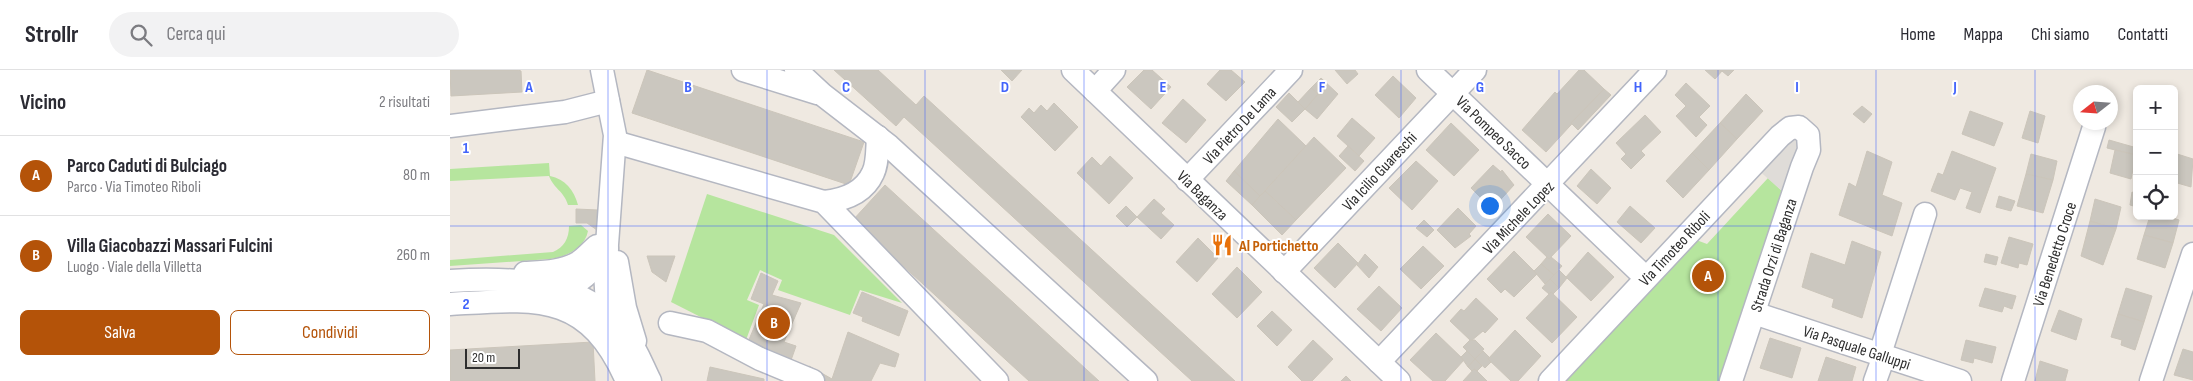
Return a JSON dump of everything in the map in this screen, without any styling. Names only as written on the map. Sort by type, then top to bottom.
[{"type":"street","points":[[602,70],[615,142],[605,272],[609,337],[614,353]]},
{"type":"street","points":[[742,70],[823,95]]},
{"type":"street","points":[[796,70],[823,95],[878,138],[1146,381]]},
{"type":"street","name":"Via Baganza","points":[[1073,70],[1399,381]]},
{"type":"street","points":[[1095,91],[1114,70]]},
{"type":"street","name":"Via Pietro De Lama","points":[[1187,180],[1291,70]]},
{"type":"street","name":"Via Pompeo Sacco","points":[[1428,70],[1646,278]]},
{"type":"street","name":"Via Icilio Guareschi","points":[[1284,272],[1475,70]]},
{"type":"street","name":"Via Michele Lopez","points":[[1379,362],[1655,70]]},
{"type":"street","points":[[450,126],[565,112],[608,101]]},
{"type":"street","name":"Via Timoteo Riboli","points":[[1550,381],[1782,134],[1796,127],[1805,130]]},
{"type":"street","name":"Strada Orzi di Baganza","points":[[1731,381],[1802,167],[1808,154],[1810,139],[1805,130]]},
{"type":"street","name":"Via Benedetto Croce","points":[[2013,381],[2093,130]]},
{"type":"street","points":[[615,142],[824,202],[841,201],[858,192],[874,173],[878,138]]},
{"type":"street","points":[[824,202],[997,381]]},
{"type":"street","points":[[1875,381],[1925,214]]},
{"type":"street","points":[[450,281],[494,278],[521,273],[564,269],[608,243]]},
{"type":"street","points":[[450,296],[518,292],[548,294],[565,289],[592,270],[608,243]]},
{"type":"street","points":[[608,243],[616,254],[625,308],[641,379]]},
{"type":"street","points":[[2151,381],[2193,254]]},
{"type":"street","points":[[494,278],[565,289],[582,297],[607,315],[627,337],[641,379]]},
{"type":"street","points":[[450,304],[522,300],[553,306],[571,313],[590,326],[641,379]]},
{"type":"street","name":"Via Pasquale Galluppi","points":[[1754,313],[1960,381]]},
{"type":"street","points":[[670,323],[707,331],[760,359],[813,381]]},
{"type":"green space","points":[[549,163],[550,176],[555,177],[568,186],[578,205],[568,205],[564,196],[549,176],[450,181],[450,169]]},
{"type":"green space","points":[[1768,178],[1783,192],[1726,381],[1556,381],[1691,238],[1707,244]]},
{"type":"green space","points":[[707,194],[834,235],[902,303],[860,290],[850,315],[778,290],[782,280],[760,270],[747,300],[759,305],[746,340],[671,302]]},
{"type":"green space","points":[[581,225],[588,231],[583,242],[574,251],[562,256],[550,259],[450,266],[450,260],[553,252],[565,242],[569,226]]},
{"type":"shaded area","points":[[1790,136],[1800,140],[1783,192],[1756,168]]},
{"type":"building","points":[[450,70],[518,70],[521,71],[522,92],[451,96]]},
{"type":"building","points":[[647,70],[864,142],[849,185],[632,113]]},
{"type":"building","points":[[834,70],[878,70],[916,105],[924,96],[1235,381],[1192,381],[904,117],[896,126]]},
{"type":"building","points":[[1001,70],[1022,70],[1012,81]]},
{"type":"building","points":[[1144,70],[1152,70],[1171,87],[1151,109],[1127,87]]},
{"type":"building","points":[[1220,70],[1231,70],[1245,82],[1226,101],[1207,84]]},
{"type":"building","points":[[1335,70],[1355,70],[1358,74],[1347,84]]},
{"type":"building","points":[[1579,70],[1584,70],[1604,89],[1546,152],[1522,130],[1555,92],[1557,94]]},
{"type":"building","points":[[1705,70],[1734,70],[1728,76],[1722,71],[1715,79]]},
{"type":"building","points":[[1393,76],[1416,98],[1399,118],[1375,95]]},
{"type":"building","points":[[1321,78],[1338,94],[1317,119],[1305,109],[1318,94],[1311,88]]},
{"type":"building","points":[[1686,83],[1710,106],[1699,117],[1707,125],[1696,137],[1676,116],[1686,106],[1675,95]]},
{"type":"building","points":[[1311,88],[1318,94],[1305,109],[1298,102]]},
{"type":"building","points":[[1604,89],[1611,95],[1578,130],[1571,123]]},
{"type":"building","points":[[1289,93],[1305,109],[1292,122],[1276,107]]},
{"type":"building","points":[[1746,94],[1763,111],[1737,139],[1720,123]]},
{"type":"building","points":[[1183,99],[1206,120],[1186,143],[1162,123]]},
{"type":"building","points":[[1054,103],[1078,127],[1055,151],[1021,117],[1029,108],[1034,113],[1041,105],[1047,111]]},
{"type":"building","points":[[1862,106],[1872,114],[1864,123],[1853,114]]},
{"type":"building","points":[[1970,111],[2003,123],[1994,146],[1962,134]]},
{"type":"building","points":[[2030,111],[2045,116],[2038,143],[2022,138]]},
{"type":"building","points":[[1645,115],[1661,132],[1641,151],[1645,155],[1631,169],[1621,159],[1626,154],[1616,143]]},
{"type":"building","points":[[1352,118],[1375,138],[1359,156],[1337,136]]},
{"type":"building","points":[[1278,119],[1306,146],[1260,196],[1234,171]]},
{"type":"building","points":[[1451,123],[1479,150],[1454,176],[1426,150]]},
{"type":"building","points":[[1720,123],[1737,139],[1709,170],[1692,153]]},
{"type":"building","points":[[1314,137],[1346,168],[1296,220],[1265,191]]},
{"type":"building","points":[[2109,140],[2133,147],[2133,154],[2107,148]]},
{"type":"building","points":[[1348,146],[1364,161],[1355,171],[1339,156]]},
{"type":"building","points":[[2115,150],[2133,154],[2131,179],[2110,173]]},
{"type":"building","points":[[1867,151],[1892,162],[1882,195],[1902,203],[1892,236],[1839,215],[1849,183],[1856,187]]},
{"type":"building","points":[[1952,151],[1996,168],[1980,213],[1966,208],[1972,192],[1960,188],[1955,200],[1931,191],[1938,173],[1943,175]]},
{"type":"building","points":[[1692,153],[1709,170],[1683,198],[1666,181]]},
{"type":"building","points":[[2031,154],[2057,161],[2053,180],[2026,174]]},
{"type":"building","points":[[2178,154],[2193,159],[2191,187],[2178,183]]},
{"type":"building","points":[[1110,156],[1133,178],[1109,204],[1077,173],[1092,157],[1101,166]]},
{"type":"building","points":[[1416,161],[1438,181],[1412,210],[1389,188]]},
{"type":"building","points":[[1493,165],[1501,172],[1502,170],[1514,185],[1492,209],[1471,188]]},
{"type":"building","points":[[1591,169],[1611,188],[1597,204],[1577,186]]},
{"type":"building","points":[[1234,171],[1260,196],[1252,205],[1226,181]]},
{"type":"building","points":[[2026,174],[2053,180],[2043,213],[2017,206]]},
{"type":"building","points":[[885,185],[1099,381],[1029,381],[853,220]]},
{"type":"building","points":[[1265,191],[1296,220],[1282,235],[1252,205]]},
{"type":"building","points":[[2132,192],[2133,206],[2130,205]]},
{"type":"building","points":[[1999,196],[2015,201],[2011,211],[1996,207]]},
{"type":"building","points":[[1154,199],[1165,209],[1161,213],[1174,225],[1161,239],[1137,217]]},
{"type":"building","points":[[2095,199],[2121,207],[2116,229],[2090,221]]},
{"type":"building","points":[[1126,206],[1137,217],[1127,227],[1116,216]]},
{"type":"building","points":[[1630,206],[1655,228],[1641,243],[1617,222]]},
{"type":"building","points":[[1458,208],[1476,226],[1469,234],[1471,236],[1455,248],[1437,230]]},
{"type":"building","points":[[576,209],[598,210],[597,230],[587,223],[576,223]]},
{"type":"building","points":[[1548,214],[1571,236],[1549,259],[1526,237]]},
{"type":"building","points":[[1424,220],[1434,230],[1427,237],[1416,228]]},
{"type":"building","points":[[2149,220],[2179,220],[2173,243],[2144,235]]},
{"type":"building","points":[[2090,221],[2116,229],[2103,265],[2081,256]]},
{"type":"building","points":[[2144,235],[2173,243],[2165,268],[2137,259]]},
{"type":"building","points":[[2009,237],[2033,244],[2027,265],[2019,263],[2018,268],[2001,263]]},
{"type":"building","points":[[1198,238],[1218,258],[1197,282],[1176,262]]},
{"type":"building","points":[[1852,241],[1881,252],[1862,318],[1832,307],[1834,299],[1802,287],[1811,253],[1845,265]]},
{"type":"building","points":[[1338,243],[1358,263],[1335,288],[1314,268]]},
{"type":"building","points":[[1423,246],[1444,266],[1421,289],[1400,269]]},
{"type":"building","points":[[1514,251],[1537,274],[1514,297],[1505,289],[1501,293],[1487,279]]},
{"type":"building","points":[[1588,252],[1614,277],[1591,301],[1566,277]]},
{"type":"building","points":[[1365,254],[1378,267],[1369,278],[1357,265]]},
{"type":"building","points":[[1986,254],[1998,257],[1996,265],[1984,262]]},
{"type":"building","points":[[647,256],[675,256],[666,282],[652,272]]},
{"type":"building","points":[[1547,257],[1549,259],[1551,257],[1562,266],[1554,275],[1541,264]]},
{"type":"building","points":[[1541,264],[1554,275],[1545,284],[1534,271]]},
{"type":"building","points":[[1237,267],[1262,292],[1237,318],[1212,294]]},
{"type":"building","points":[[1559,270],[1567,278],[1559,288],[1550,279]]},
{"type":"building","points":[[761,273],[778,281],[772,295],[801,303],[784,342],[796,346],[789,366],[748,342],[764,304],[751,299]]},
{"type":"building","points":[[1550,279],[1559,288],[1553,294],[1551,292],[1549,294],[1542,288]]},
{"type":"building","points":[[1379,286],[1402,308],[1381,331],[1357,309]]},
{"type":"building","points":[[1985,288],[2016,296],[2012,309],[2004,306],[2002,312],[1979,306]]},
{"type":"building","points":[[2126,288],[2152,296],[2144,322],[2118,314]]},
{"type":"building","points":[[862,292],[908,311],[899,336],[862,321],[863,317],[853,313]]},
{"type":"building","points":[[1551,292],[1577,317],[1552,343],[1526,318]]},
{"type":"building","points":[[1476,298],[1498,319],[1485,333],[1483,331],[1471,341],[1450,321],[1461,309],[1464,311]]},
{"type":"building","points":[[2059,310],[2082,319],[2076,340],[2051,331]]},
{"type":"building","points":[[1272,311],[1292,330],[1277,346],[1257,326]]},
{"type":"building","points":[[2118,314],[2144,322],[2135,350],[2121,345],[2122,340],[2111,337]]},
{"type":"building","points":[[1515,330],[1541,356],[1518,381],[1511,381],[1488,359]]},
{"type":"building","points":[[848,332],[899,354],[895,367],[880,363],[871,381],[817,381],[805,374],[809,366],[832,379]]},
{"type":"building","points":[[1436,333],[1464,360],[1445,381],[1433,381],[1410,360]]},
{"type":"building","points":[[1770,338],[1801,348],[1792,378],[1760,368]]},
{"type":"building","points":[[1313,340],[1333,359],[1312,381],[1302,381],[1288,367]]},
{"type":"building","points":[[1470,340],[1475,340],[1484,349],[1475,359],[1463,347]]},
{"type":"building","points":[[1966,340],[1996,347],[1992,363],[1974,358],[1973,363],[1961,360]]},
{"type":"building","points":[[593,342],[595,381],[450,381],[450,350]]},
{"type":"building","points":[[2183,349],[2193,352],[2193,380],[2174,375]]},
{"type":"building","points":[[1467,351],[1475,359],[1468,367],[1461,357]]},
{"type":"building","points":[[1483,351],[1491,362],[1485,368],[1475,359]]},
{"type":"building","points":[[1826,357],[1856,367],[1852,381],[1818,381]]},
{"type":"building","points":[[1475,359],[1482,366],[1477,371],[1474,369],[1472,371],[1468,367]]},
{"type":"building","points":[[2040,361],[2068,370],[2065,381],[2035,381]]},
{"type":"building","points":[[710,367],[764,379],[764,381],[707,381]]},
{"type":"building","points":[[1474,369],[1477,371],[1487,381],[1463,381]]},
{"type":"building","points":[[1346,376],[1351,381],[1341,381]]},
{"type":"place","name":"Al Portichetto","points":[[1222,245]]},
{"type":"place","name":"Parco Caduti di Bulciago","points":[[1708,276]]},
{"type":"place","name":"Villa Giacobazzi Massari Fulcini","points":[[774,323]]}]
